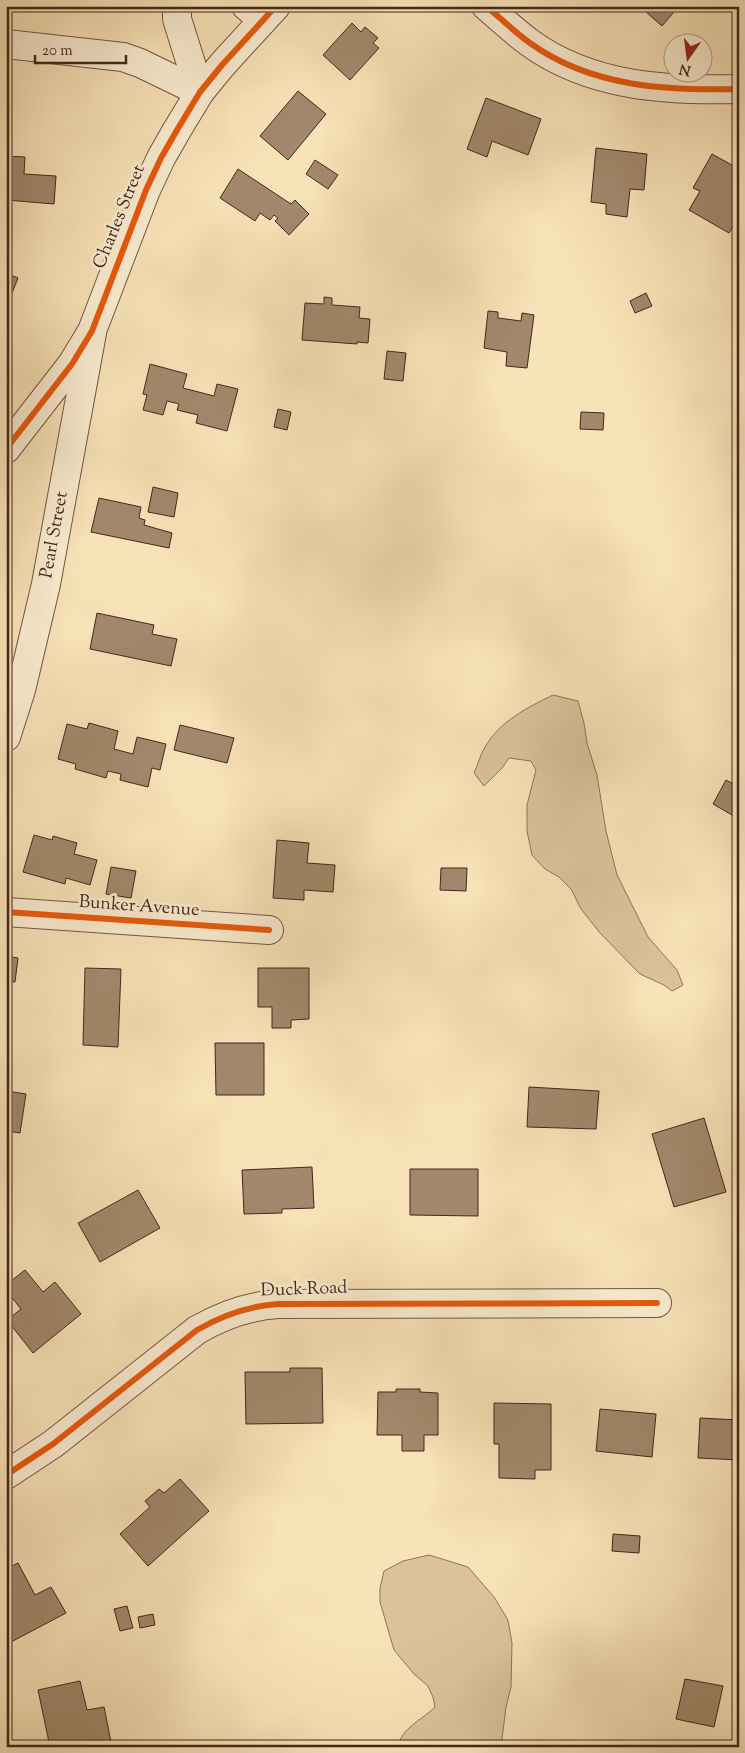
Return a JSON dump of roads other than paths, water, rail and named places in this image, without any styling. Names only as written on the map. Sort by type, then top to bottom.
[{"type":"street","points":[[177,6],[177,19],[200,92]]},
{"type":"street","points":[[486,6],[530,44],[559,61],[587,72],[642,86],[691,90],[739,89]]},
{"type":"street","name":"Charles Street","points":[[6,449],[72,364],[92,331],[146,190],[161,158],[200,92],[262,11]]},
{"type":"street","points":[[6,44],[123,57],[140,63],[200,92]]},
{"type":"street","name":"Pearl Street","points":[[6,737],[21,690],[46,584],[92,331]]},
{"type":"street","name":"Bunker Avenue","points":[[6,912],[269,930]]},
{"type":"street","name":"Duck Road","points":[[6,1475],[52,1444],[197,1330],[216,1319],[239,1310],[278,1304],[657,1303]]}]
